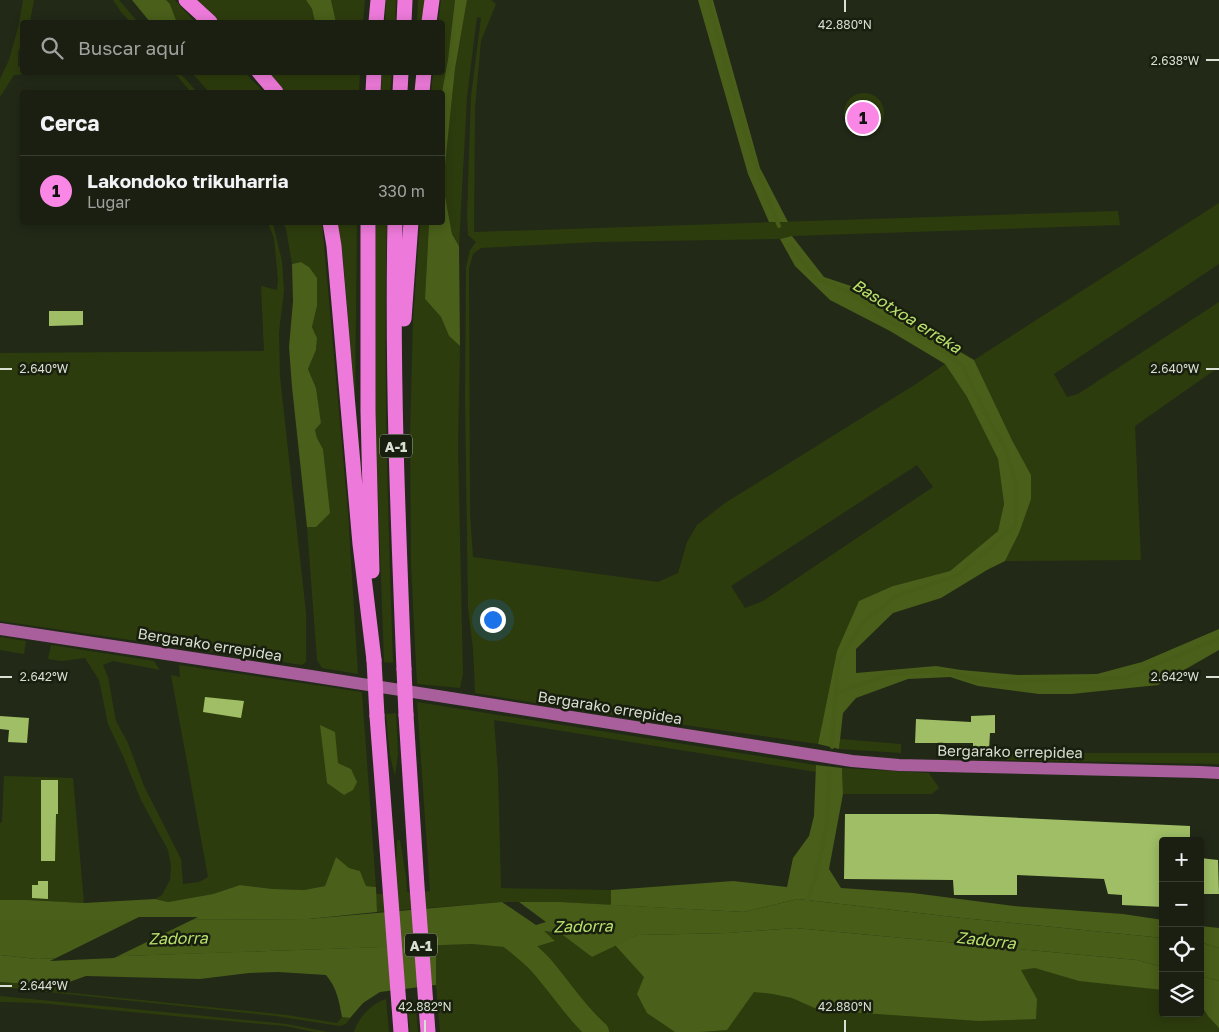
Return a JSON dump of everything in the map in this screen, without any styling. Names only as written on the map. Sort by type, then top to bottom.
[{"type":"highway","points":[[186,0],[208,20]]},
{"type":"highway","points":[[376,20],[378,0]]},
{"type":"highway","points":[[404,20],[405,0]]},
{"type":"highway","points":[[429,20],[432,0]]},
{"type":"highway","points":[[262,75],[274,90]]},
{"type":"highway","points":[[373,90],[374,75]]},
{"type":"highway","points":[[400,90],[401,75]]},
{"type":"highway","points":[[422,90],[424,75]]},
{"type":"highway","points":[[330,225],[335,255],[360,544],[374,660]]},
{"type":"highway","name":"A-1","points":[[368,225],[368,411],[374,660],[401,1032]]},
{"type":"highway","name":"A-1","points":[[396,225],[394,273],[398,536],[406,715],[428,1032]]},
{"type":"highway","points":[[396,428],[411,225]]},
{"type":"street","name":"Bergarako errepidea","points":[[0,628],[852,761],[899,765],[1219,773]]},
{"type":"shaded area","points":[[23,0],[34,0],[30,20],[20,20],[18,66],[20,68],[20,75],[14,75],[0,97],[0,79],[9,60],[19,24]]},
{"type":"shaded area","points":[[113,0],[119,0],[136,20],[128,20]]},
{"type":"shaded area","points":[[132,0],[166,0],[170,4],[176,20],[148,20]]},
{"type":"shaded area","points":[[166,0],[175,0],[193,20],[176,20],[170,4]]},
{"type":"shaded area","points":[[193,0],[306,0],[312,9],[315,20],[213,20]]},
{"type":"shaded area","points":[[306,0],[331,0],[336,20],[315,20],[312,9]]},
{"type":"shaded area","points":[[331,0],[365,0],[363,20],[336,20]]},
{"type":"shaded area","points":[[386,0],[396,0],[395,20],[385,20]]},
{"type":"shaded area","points":[[418,0],[426,0],[423,20],[417,20]]},
{"type":"shaded area","points":[[441,0],[455,0],[448,59],[442,90],[431,90],[433,75],[445,75],[445,20],[438,20]]},
{"type":"shaded area","points":[[455,0],[467,0],[455,69],[445,166],[445,90],[442,90]]},
{"type":"shaded area","points":[[467,0],[491,0],[496,4],[481,41],[475,108],[474,232],[1118,211],[1120,225],[792,236],[780,239],[597,242],[481,248],[473,254],[469,269],[470,514],[473,557],[658,582],[678,573],[687,542],[697,525],[725,503],[945,364],[967,397],[998,459],[1004,505],[998,531],[950,571],[893,586],[837,651],[818,744],[578,710],[475,693],[473,649],[468,608],[465,396],[466,267],[470,250],[476,242],[468,235],[467,216],[471,96],[481,18],[477,17],[467,97],[459,246],[452,234],[445,196],[445,166],[455,69]],"holes":[[[917,465],[933,487],[763,601],[745,608],[731,586]]]},
{"type":"shaded area","points":[[698,0],[713,0],[760,168],[788,222],[769,222],[748,174]]},
{"type":"shaded area","points":[[175,75],[182,75],[195,90],[189,90]]},
{"type":"shaded area","points":[[194,75],[247,75],[262,90],[207,90]]},
{"type":"shaded area","points":[[267,75],[360,75],[359,90],[281,90]]},
{"type":"shaded area","points":[[382,75],[392,75],[390,90],[381,90]]},
{"type":"shaded area","points":[[864,93],[878,99],[884,113],[878,127],[864,133],[850,127],[844,113],[850,99]]},
{"type":"shaded area","points":[[445,196],[452,234],[459,246],[460,346],[449,336],[441,317],[425,299],[429,225],[445,225]]},
{"type":"shaded area","points":[[1219,203],[1219,264],[1054,374],[1067,397],[1078,394],[1219,302],[1219,367],[1135,426],[1141,560],[1005,561],[1019,533],[1031,475],[974,360]]},
{"type":"shaded area","points":[[269,225],[273,225],[282,261],[284,291],[279,332],[280,377],[306,613],[306,662],[302,665],[0,621],[0,353],[264,351],[261,286],[277,290],[278,280],[274,238]]},
{"type":"shaded area","points":[[284,225],[322,225],[348,512],[358,674],[322,668],[317,660],[307,527],[316,527],[323,449],[315,430],[321,423],[316,388],[308,369],[316,350],[317,338],[312,327],[317,306],[309,267],[301,262],[292,264]]},
{"type":"shaded area","points":[[337,225],[357,225],[355,402],[343,257]]},
{"type":"shaded area","points":[[376,225],[387,225],[386,388],[393,663],[384,662],[375,412]]},
{"type":"shaded area","points":[[420,225],[429,225],[425,299],[441,317],[449,336],[460,346],[458,447],[463,674],[460,688],[417,684],[411,565],[410,436],[413,320]]},
{"type":"shaded area","points":[[792,236],[824,277],[857,288],[893,312],[974,360],[1031,475],[1031,499],[1019,533],[1005,561],[941,598],[893,613],[856,649],[856,673],[936,666],[1018,675],[1097,674],[1142,662],[1219,629],[1219,650],[1158,685],[1072,694],[1039,694],[978,686],[950,677],[908,679],[856,698],[843,713],[839,749],[818,744],[837,651],[859,601],[893,586],[950,571],[998,531],[1004,504],[998,459],[967,397],[945,364],[890,331],[830,300],[795,266],[780,239]]},
{"type":"shaded area","points":[[301,262],[309,267],[317,278],[317,306],[312,327],[317,338],[316,350],[308,369],[316,388],[321,423],[315,430],[323,449],[330,513],[316,527],[307,527],[289,347],[293,301],[292,264]]},
{"type":"shaded area","points":[[0,637],[26,641],[24,654],[0,650]]},
{"type":"shaded area","points":[[51,645],[154,661],[160,670],[113,661],[103,665],[108,677],[116,721],[128,743],[144,786],[181,859],[183,884],[199,882],[208,877],[171,675],[180,677],[179,665],[362,692],[376,887],[366,886],[360,871],[349,868],[336,857],[325,886],[304,890],[240,885],[213,894],[168,902],[155,899],[162,895],[170,880],[171,865],[168,850],[141,800],[108,724],[99,680],[85,658],[62,661],[48,659]],"holes":[[[338,763],[351,769],[327,783]]]},
{"type":"shaded area","points":[[417,702],[816,765],[816,772],[494,720],[498,773],[501,888],[611,890],[611,905],[560,902],[502,902],[377,912],[376,894],[398,893],[397,840],[400,840],[407,892],[430,891]]},
{"type":"shaded area","points":[[396,713],[398,754],[395,776],[390,756],[386,714]]},
{"type":"shaded area","points":[[320,725],[335,732],[338,763],[351,769],[357,782],[353,790],[344,795],[327,783]]},
{"type":"shaded area","points":[[840,739],[901,744],[901,753],[839,749]]},
{"type":"shaded area","points":[[999,753],[1219,753],[1219,764],[1007,760]]},
{"type":"shaded area","points":[[816,765],[842,768],[843,794],[829,869],[841,888],[913,893],[1014,906],[1123,914],[1159,919],[1159,938],[798,899],[744,912],[611,905],[611,890],[733,881],[787,887],[793,858],[809,836],[814,816]]},
{"type":"shaded area","points":[[842,768],[929,773],[939,788],[932,794],[843,794]]},
{"type":"shaded area","points":[[4,776],[73,778],[84,903],[0,900],[0,823],[2,822]]},
{"type":"shaded area","points":[[336,857],[349,868],[360,871],[366,886],[376,887],[377,912],[308,919],[0,921],[0,900],[84,903],[155,899],[168,902],[213,894],[240,885],[304,890],[325,886]]},
{"type":"shaded area","points":[[1204,926],[1219,928],[1219,948],[1204,943]]},
{"type":"shaded area","points":[[795,928],[1137,960],[1159,966],[1159,990],[1079,981],[1035,968],[1021,970],[1037,999],[1036,1019],[979,1021],[819,1010],[792,998],[754,992],[727,1030],[675,1032],[647,1013],[637,994],[644,977],[615,945],[638,935],[728,933]]},
{"type":"shaded area","points":[[543,931],[560,933],[592,957],[638,935],[1159,967],[1159,1017],[1204,1017],[1204,977],[1219,981],[1219,1032],[440,1032],[436,985],[436,945],[473,944],[528,949],[555,941]]},
{"type":"shaded area","points":[[436,945],[436,985],[380,992],[363,1003],[350,1018],[342,1017],[339,1000],[326,975],[278,972],[249,973],[200,979],[86,976],[58,986],[0,982],[0,955],[37,959]]},
{"type":"shaded area","points":[[1204,977],[1219,981],[1219,1028],[1204,1010]]},
{"type":"shaded area","points":[[0,982],[58,986],[63,992],[287,1015],[337,1023],[342,1017],[350,1018],[346,1024],[340,1026],[275,1016],[0,987]]},
{"type":"shaded area","points":[[0,996],[287,1024],[328,1032],[314,1032],[285,1026],[39,1003],[0,1002]]},
{"type":"shaded area","points":[[386,999],[389,1032],[354,1032],[366,1012]]},
{"type":"shaded area","points":[[416,1010],[418,1032],[410,1032],[408,1011]]},
{"type":"water","name":"Zadorra","points":[[798,899],[1159,938],[1159,966],[1137,960],[795,928],[728,933],[638,935],[592,957],[560,933],[544,931],[555,941],[528,949],[472,944],[37,959],[0,955],[0,921],[6,920],[308,919],[502,902],[536,925],[546,922],[519,902],[560,902],[744,912]]},
{"type":"water","points":[[1204,943],[1219,948],[1219,981],[1204,977]]},
{"type":"pier","points":[[139,917],[198,917],[114,958],[50,961]]},
{"type":"building","points":[[49,311],[83,311],[83,325],[49,326]]},
{"type":"building","points":[[205,697],[244,701],[241,718],[203,712]]},
{"type":"building","points":[[995,715],[995,733],[990,733],[989,750],[973,750],[973,743],[915,743],[916,719],[971,722],[971,716]]},
{"type":"building","points":[[0,716],[29,718],[27,743],[8,742],[9,730],[0,729]]},
{"type":"building","points":[[41,780],[58,780],[55,861],[41,861]]},
{"type":"building","points":[[845,814],[938,814],[1190,826],[1190,837],[1159,837],[1159,907],[1122,905],[1122,895],[1108,894],[1104,879],[1017,875],[1017,895],[954,895],[953,880],[844,879]]},
{"type":"building","points":[[1204,858],[1218,860],[1219,894],[1204,894]]},
{"type":"building","points":[[38,881],[48,881],[48,899],[32,898],[32,885],[38,885]]},
{"type":"waterway","name":"Basotxoa erreka","points":[[708,0],[748,142],[779,226]]},
{"type":"waterway","name":"Basotxoa erreka","points":[[789,244],[817,279],[848,291],[882,317],[930,342],[963,366],[984,411],[1005,448],[1016,483],[1016,525],[958,575],[896,596],[863,622],[838,661],[832,747]]},
{"type":"waterway","points":[[836,693],[891,674],[928,671],[955,674],[986,682],[1125,678],[1219,638]]},
{"type":"waterway","name":"Basotxoa erreka","points":[[806,904],[815,878],[827,826],[829,772]]},
{"type":"waterway","points":[[500,930],[539,963],[582,1016],[598,1032]]},
{"type":"place","name":"Lakondoko trikuharria","points":[[863,118]]}]
